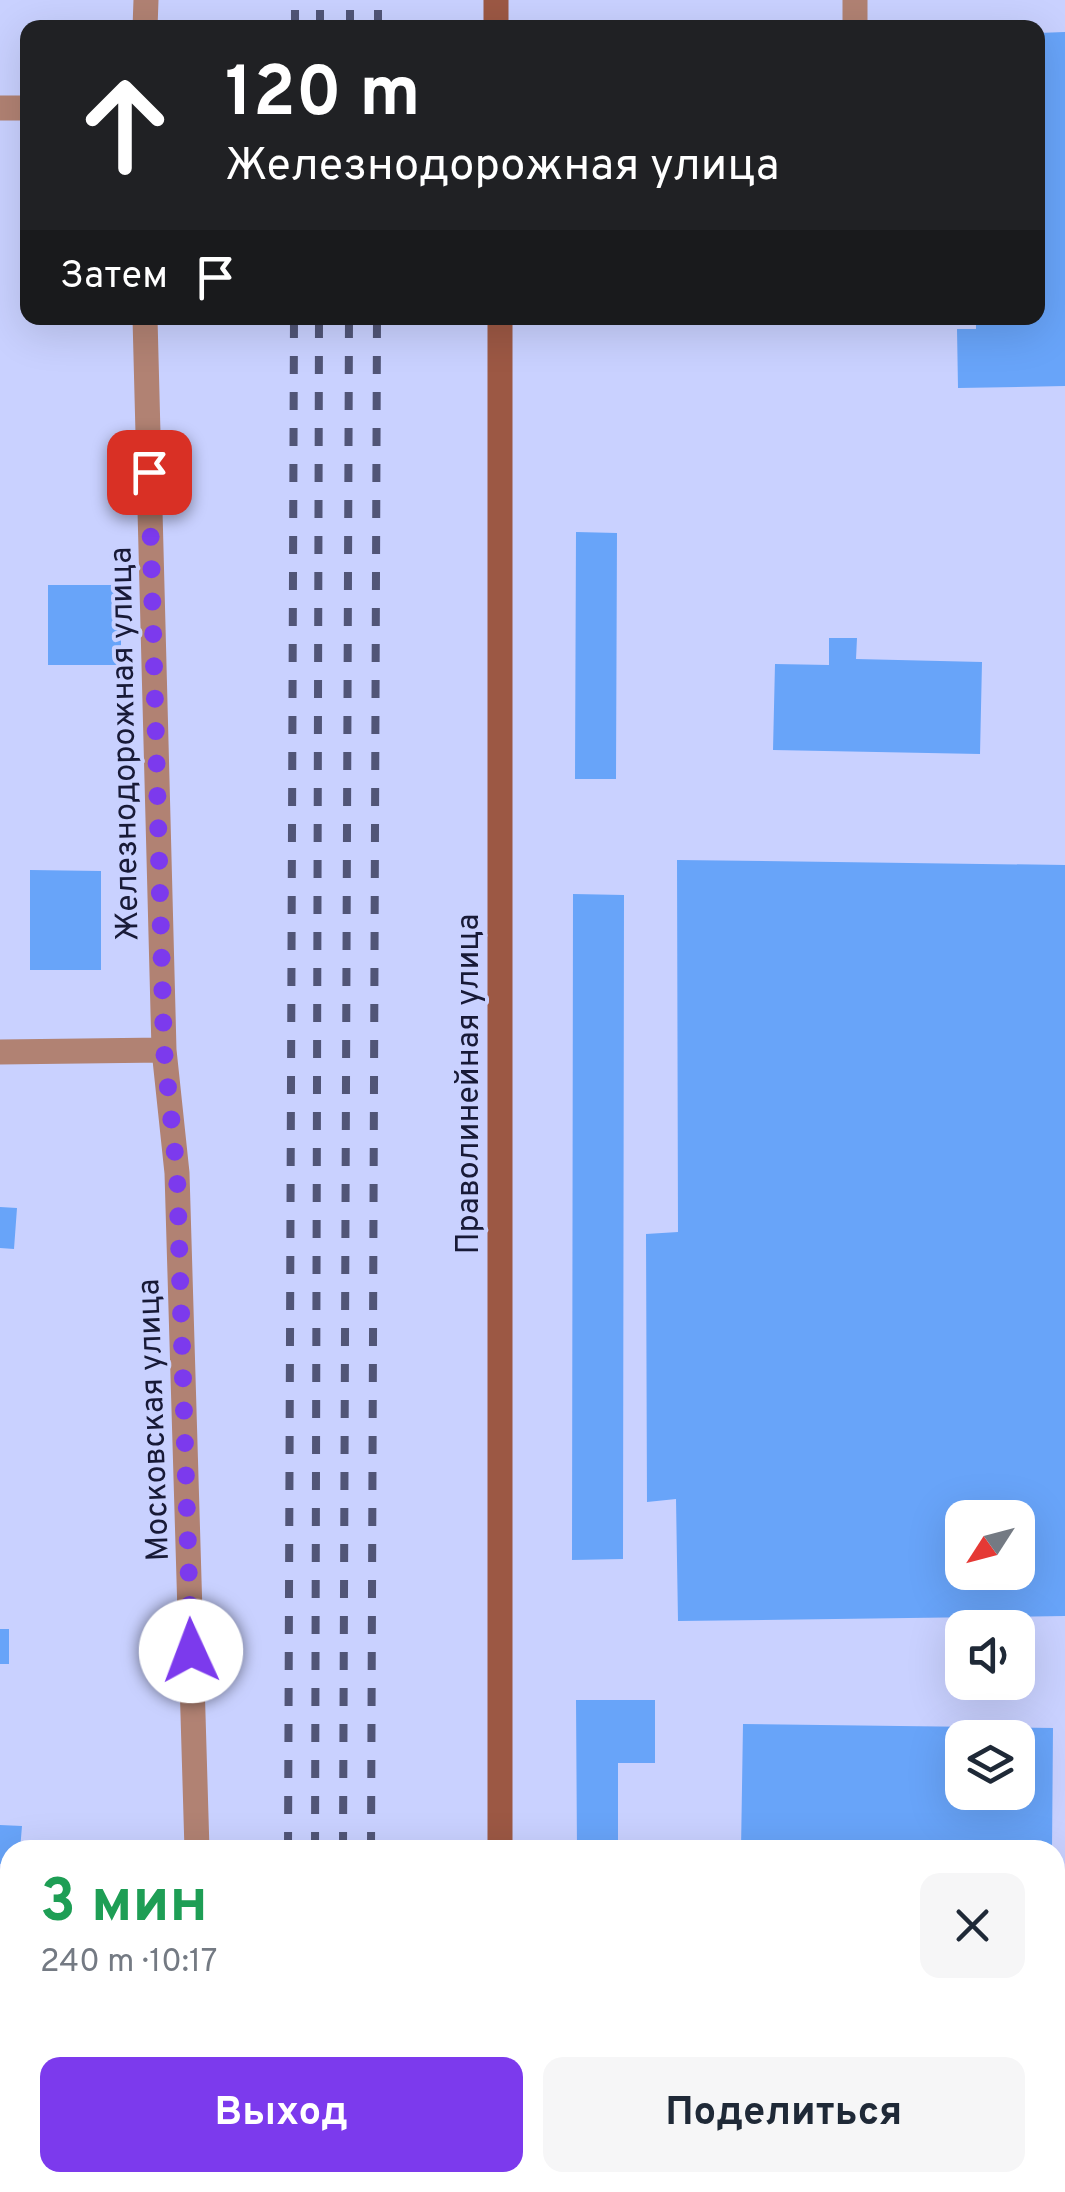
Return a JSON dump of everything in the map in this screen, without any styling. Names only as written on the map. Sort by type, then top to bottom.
[{"type":"main road","name":"Праволинейная улица","points":[[500,325],[500,1840]]},
{"type":"street","name":"Железнодорожная улица","points":[[145,325],[164,1050]]},
{"type":"street","points":[[0,1052],[164,1050]]},
{"type":"street","name":"Московская улица","points":[[164,1050],[177,1173],[197,1840]]},
{"type":"building","points":[[1065,32],[1065,386],[958,388],[957,329],[976,329],[976,325],[1045,325],[1045,33]]},
{"type":"building","points":[[576,532],[617,533],[616,779],[575,779]]},
{"type":"building","points":[[48,585],[121,585],[121,665],[48,665]]},
{"type":"building","points":[[829,638],[857,638],[856,659],[982,662],[980,754],[773,750],[775,664],[829,665]]},
{"type":"building","points":[[677,860],[1065,865],[1065,1616],[1035,1616],[1035,1610],[945,1610],[945,1618],[678,1621],[676,1499],[647,1502],[646,1234],[678,1232]]},
{"type":"building","points":[[30,870],[101,871],[101,970],[30,970]]},
{"type":"building","points":[[573,894],[624,895],[623,1559],[572,1560]]},
{"type":"building","points":[[0,1207],[17,1208],[14,1249],[0,1248]]},
{"type":"building","points":[[0,1629],[9,1629],[9,1664],[0,1664]]},
{"type":"building","points":[[576,1700],[655,1700],[655,1763],[618,1763],[618,1840],[577,1840]]},
{"type":"building","points":[[743,1724],[945,1727],[945,1810],[1035,1810],[1035,1728],[1053,1728],[1052,1840],[741,1840]]},
{"type":"building","points":[[0,1825],[22,1826],[21,1840],[0,1840]]},
{"type":"railway","points":[[295,0],[295,20]]},
{"type":"railway","points":[[320,0],[320,20]]},
{"type":"railway","points":[[350,0],[350,20]]},
{"type":"railway","points":[[378,0],[378,20]]},
{"type":"railway","points":[[288,1840],[294,325]]},
{"type":"railway","points":[[315,1840],[319,325]]},
{"type":"railway","points":[[343,1840],[349,325]]},
{"type":"railway","points":[[371,1840],[377,325]]},
{"type":"route","points":[[149,472],[164,1050],[177,1173],[191,1651]]}]
